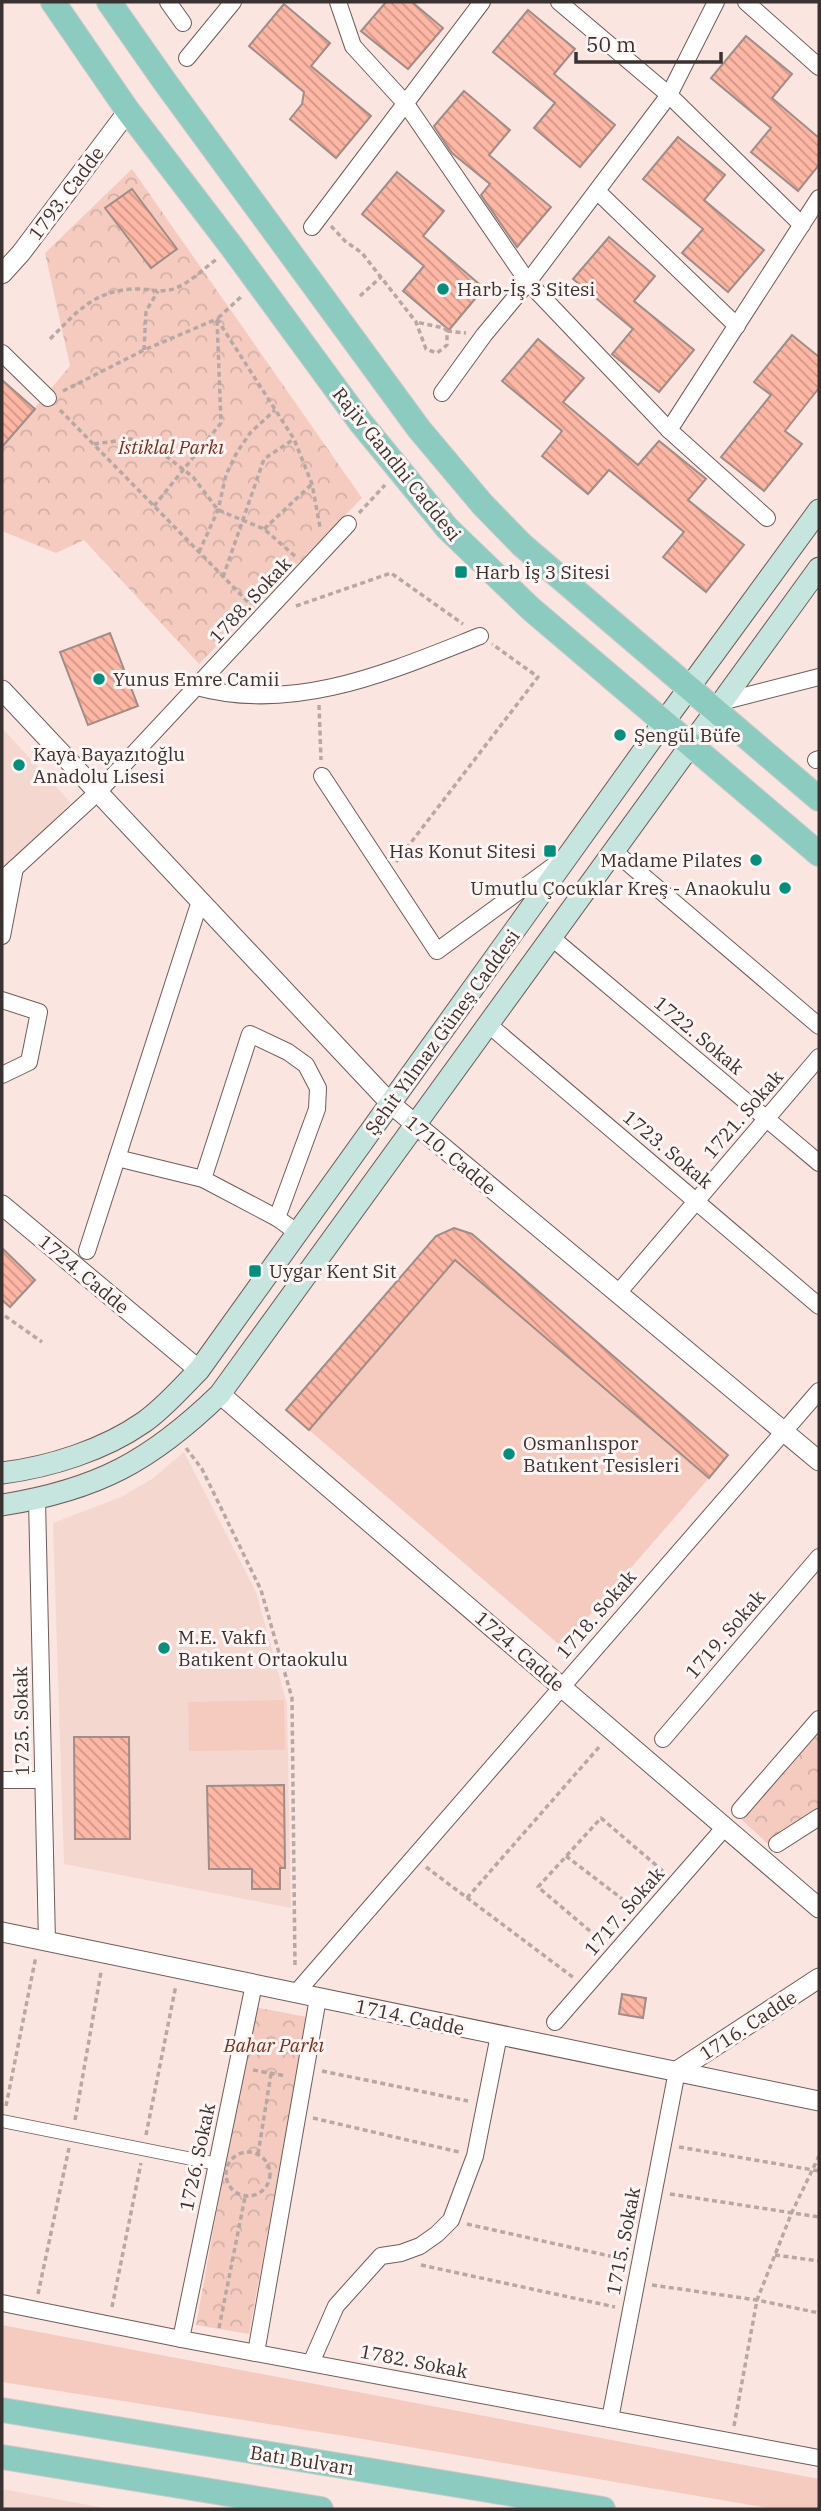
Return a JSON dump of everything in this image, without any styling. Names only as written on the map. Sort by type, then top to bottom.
[{"type":"main road","name":"Rajiv Gandhi Caddesi","points":[[53,2],[128,111],[398,471],[447,528],[489,571],[819,854]]},
{"type":"main road","name":"Rajiv Gandhi Caddesi","points":[[108,2],[394,396],[454,472],[523,545],[689,688],[721,706],[819,799]]},
{"type":"main road","name":"Şehit Yılmaz Güneş Caddesi","points":[[2,1474],[82,1453],[118,1437],[143,1423],[199,1370],[819,510]]},
{"type":"main road","name":"Şehit Yılmaz Güneş Caddesi","points":[[2,1505],[37,1500],[102,1479],[133,1464],[177,1435],[220,1394],[819,568]]},
{"type":"main road","name":"Batı Bulvarı","points":[[2,2410],[603,2509]]},
{"type":"main road","points":[[2,2457],[249,2503],[321,2509]]},
{"type":"street","points":[[168,2],[183,23]]},
{"type":"street","points":[[187,58],[233,2]]},
{"type":"street","points":[[338,2],[353,46],[406,104],[528,282],[669,430],[767,518]]},
{"type":"street","points":[[312,227],[481,2]]},
{"type":"street","points":[[559,2],[669,95],[802,225]]},
{"type":"street","points":[[442,393],[669,95],[716,2]]},
{"type":"street","points":[[746,2],[819,67]]},
{"type":"street","name":"1793. Cadde","points":[[2,274],[21,253],[128,111]]},
{"type":"street","points":[[597,191],[737,326]]},
{"type":"street","points":[[669,430],[819,198]]},
{"type":"street","points":[[2,353],[48,398]]},
{"type":"street","name":"1788. Sokak","points":[[2,880],[98,793],[348,524]]},
{"type":"street","points":[[198,687],[225,695],[269,696],[318,691],[383,674],[480,636]]},
{"type":"street","points":[[721,706],[819,677]]},
{"type":"street","name":"1710. Cadde","points":[[2,690],[391,1104],[819,1461]]},
{"type":"street","points":[[322,776],[437,951],[570,853]]},
{"type":"street","points":[[615,852],[819,1026]]},
{"type":"street","points":[[2,936],[15,868]]},
{"type":"street","points":[[87,1251],[200,901]]},
{"type":"street","name":"1722. Sokak","points":[[552,938],[819,1163]]},
{"type":"street","points":[[2,1000],[39,1012],[29,1062],[2,1075]]},
{"type":"street","name":"1723. Sokak","points":[[489,1025],[819,1306]]},
{"type":"street","points":[[203,1179],[250,1034],[288,1052],[306,1065],[318,1088],[317,1109],[277,1218]]},
{"type":"street","name":"1721. Sokak","points":[[618,1293],[819,1057]]},
{"type":"street","points":[[117,1158],[203,1179],[277,1218],[298,1233]]},
{"type":"street","name":"1724. Cadde","points":[[2,1205],[199,1370]]},
{"type":"street","name":"1718. Sokak","points":[[296,1993],[819,1391]]},
{"type":"street","name":"1724. Cadde","points":[[220,1394],[819,1908]]},
{"type":"street","name":"1725. Sokak","points":[[37,1500],[43,1780],[43,1941]]},
{"type":"street","name":"1719. Sokak","points":[[663,1739],[819,1557]]},
{"type":"street","points":[[740,1810],[819,1719]]},
{"type":"street","points":[[2,1780],[43,1780]]},
{"type":"street","points":[[777,1844],[819,1817]]},
{"type":"street","name":"1717. Sokak","points":[[555,2022],[725,1827]]},
{"type":"street","name":"1714. Cadde","points":[[2,1933],[819,2101]]},
{"type":"street","name":"1716. Cadde","points":[[677,2071],[819,1978]]},
{"type":"street","name":"1726. Sokak","points":[[181,2339],[254,1984]]},
{"type":"street","points":[[256,2353],[318,1998]]},
{"type":"street","points":[[312,2363],[336,2306],[381,2256],[420,2246],[452,2220],[475,2156],[499,2035]]},
{"type":"street","name":"1715. Sokak","points":[[610,2419],[677,2071]]},
{"type":"street","points":[[2,2121],[217,2164]]},
{"type":"street","name":"1782. Sokak","points":[[2,2303],[216,2346],[819,2458]]},
{"type":"path","points":[[337,234],[362,253],[416,322],[426,349],[437,353],[447,345],[447,331],[444,328],[416,322]]},
{"type":"path","points":[[50,339],[87,302],[107,293],[133,289],[158,291],[178,287],[232,247]]},
{"type":"path","points":[[360,296],[381,278]]},
{"type":"path","points":[[257,282],[217,319],[48,398],[262,617],[391,573],[538,677],[387,875]]},
{"type":"path","points":[[144,351],[146,311],[158,291]]},
{"type":"path","points":[[217,319],[294,439],[312,484],[325,550]]},
{"type":"path","points":[[154,506],[221,424],[217,319]]},
{"type":"path","points":[[199,552],[218,510],[226,475],[237,452],[251,432],[275,410]]},
{"type":"path","points":[[94,444],[131,439],[158,450],[184,469],[218,510],[264,529],[309,567]]},
{"type":"path","points":[[223,577],[264,459],[294,439]]},
{"type":"path","points":[[348,524],[398,471]]},
{"type":"path","points":[[264,529],[312,484]]},
{"type":"path","points":[[318,691],[322,776]]},
{"type":"path","points":[[5,1316],[42,1342]]},
{"type":"path","points":[[177,1435],[202,1469],[261,1590],[292,1698],[296,1993]]},
{"type":"path","points":[[467,1898],[613,1731]]},
{"type":"path","points":[[615,1953],[538,1887],[601,1818],[677,1882]]},
{"type":"path","points":[[566,1856],[646,1917]]},
{"type":"path","points":[[413,1857],[586,1987]]},
{"type":"path","points":[[2,2121],[43,1941]]},
{"type":"path","points":[[237,2067],[271,2074],[305,2073],[485,2104]]},
{"type":"path","points":[[258,2154],[271,2074]]},
{"type":"path","points":[[298,2114],[475,2156]]},
{"type":"path","points":[[663,2144],[819,2171]]},
{"type":"path","points":[[238,2154],[258,2154],[268,2164],[270,2178],[259,2194],[245,2197],[232,2190],[228,2184],[226,2170],[232,2158],[238,2154]]},
{"type":"path","points":[[731,2442],[758,2300],[792,2212],[819,2156]]},
{"type":"path","points":[[654,2192],[819,2217]]},
{"type":"path","points":[[216,2346],[245,2197]]},
{"type":"path","points":[[452,2220],[640,2263]]},
{"type":"path","points":[[775,2255],[819,2261]]},
{"type":"path","points":[[421,2265],[631,2311]]},
{"type":"path","points":[[636,2283],[758,2300],[819,2313]]},
{"type":"shaded area","name":"Kaya Bayazıtoğlu Anadolu Lisesi","points":[[2,728],[71,803],[2,869]]},
{"type":"shaded area","name":"M.E. Vakfı Batıkent Ortaokulu","points":[[184,1452],[256,1592],[287,1704],[291,1908],[64,1864],[53,1523],[121,1497],[152,1479]]},
{"type":"shaded area","points":[[2,2489],[110,2509],[2,2509]]},
{"type":"green space","name":"İstiklal Parkı","points":[[132,169],[362,498],[199,664],[84,540],[56,553],[2,531],[2,447],[70,366],[45,253]]},
{"type":"green space","name":"Osmanlıspor Batıkent Tesisleri","points":[[455,1260],[709,1478],[562,1647],[309,1430]]},
{"type":"green space","points":[[284,1700],[285,1750],[189,1751],[188,1702]]},
{"type":"green space","points":[[819,1733],[819,1809],[768,1844],[742,1820]]},
{"type":"green space","name":"Bahar Parkı","points":[[254,2007],[307,2017],[249,2334],[196,2325]]},
{"type":"green space","points":[[2,2325],[819,2479],[819,2509],[774,2509],[345,2436],[2,2382]]},
{"type":"building","points":[[386,2],[412,2],[443,28],[408,69],[361,31]]},
{"type":"building","points":[[284,4],[330,43],[311,66],[371,116],[336,158],[290,119],[302,104],[304,92],[249,46]]},
{"type":"building","points":[[528,10],[575,49],[554,74],[615,125],[580,167],[534,128],[555,103],[493,52]]},
{"type":"building","points":[[746,36],[792,74],[772,98],[819,138],[819,165],[798,191],[751,152],[771,128],[711,78]]},
{"type":"building","points":[[464,91],[510,130],[489,155],[551,207],[517,247],[481,195],[490,184],[452,153],[434,126]]},
{"type":"building","points":[[678,137],[725,175],[704,200],[764,250],[728,292],[682,253],[703,229],[643,179]]},
{"type":"building","points":[[397,172],[444,211],[423,236],[484,288],[449,330],[403,291],[424,266],[362,214]]},
{"type":"building","points":[[132,189],[177,249],[151,268],[105,208]]},
{"type":"building","points":[[609,237],[655,276],[634,301],[694,350],[659,392],[612,354],[633,329],[573,279]]},
{"type":"building","points":[[792,335],[819,357],[819,388],[785,431],[802,444],[764,491],[721,457],[771,395],[754,382]]},
{"type":"building","points":[[538,339],[584,378],[563,402],[638,465],[659,441],[706,479],[688,500],[744,545],[706,592],[663,557],[684,532],[609,470],[588,494],[542,456],[562,431],[502,381]]},
{"type":"building","points":[[2,380],[35,409],[2,447]]},
{"type":"building","name":"Yunus Emre Camii","points":[[110,633],[138,706],[88,725],[60,652]]},
{"type":"building","points":[[454,1228],[472,1234],[728,1455],[709,1478],[455,1260],[309,1430],[286,1410],[436,1236]]},
{"type":"building","points":[[2,1248],[35,1280],[10,1307],[2,1300]]},
{"type":"building","points":[[74,1737],[129,1737],[130,1839],[75,1839]]},
{"type":"building","points":[[284,1785],[285,1868],[280,1868],[280,1889],[252,1889],[252,1869],[209,1869],[207,1786]]},
{"type":"building","points":[[622,1994],[646,1998],[643,2018],[619,2014]]},
{"type":"place","name":"Harb-İş 3 Sitesi","points":[[443,289]]},
{"type":"place","name":"Harb İş 3 Sitesi","points":[[461,572]]},
{"type":"place","name":"Yunus Emre Camii","points":[[99,679]]},
{"type":"place","name":"Şengül Büfe","points":[[620,735]]},
{"type":"place","name":"Kaya Bayazıtoğlu Anadolu Lisesi","points":[[19,765]]},
{"type":"place","name":"Has Konut Sitesi","points":[[550,851]]},
{"type":"place","name":"Madame Pilates","points":[[756,860]]},
{"type":"place","name":"Umutlu Çocuklar Kreş - Anaokulu","points":[[785,888]]},
{"type":"place","name":"Uygar Kent Sit","points":[[255,1271]]},
{"type":"place","name":"Osmanlıspor Batıkent Tesisleri","points":[[509,1454]]},
{"type":"place","name":"M.E. Vakfı Batıkent Ortaokulu","points":[[164,1648]]}]
